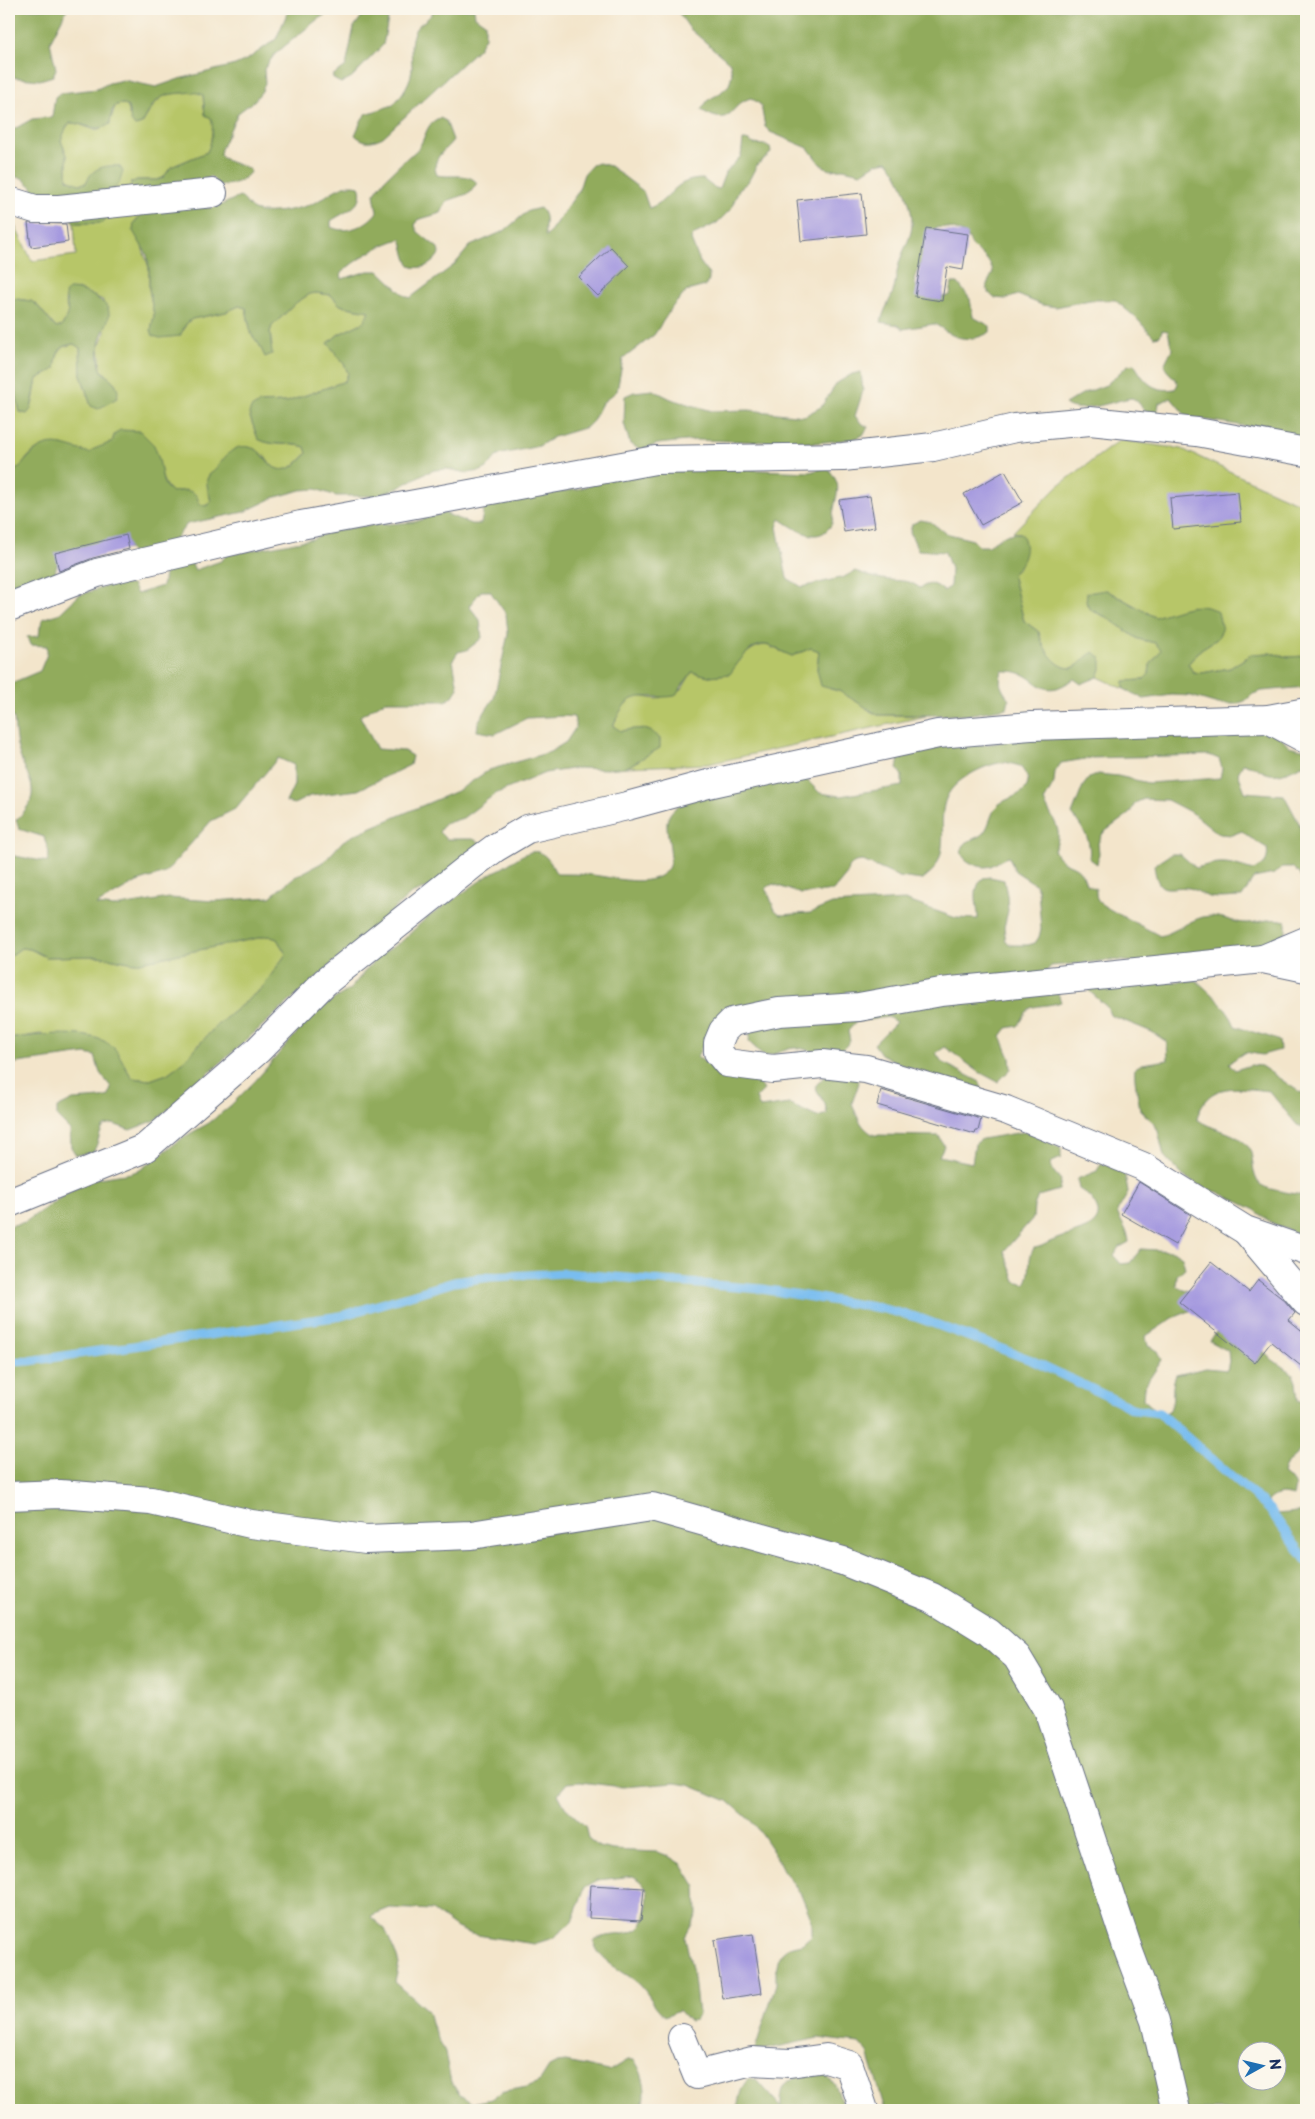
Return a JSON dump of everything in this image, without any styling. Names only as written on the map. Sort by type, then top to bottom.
[{"type":"street","points":[[9,202],[35,209],[59,209],[214,193]]},
{"type":"street","points":[[9,607],[97,573],[301,525],[655,460],[843,457],[933,447],[1015,428],[1090,421],[1197,432],[1306,452]]},
{"type":"street","points":[[9,1203],[145,1148],[258,1050],[325,982],[472,865],[495,848],[527,829],[627,806],[708,784],[938,734],[1030,726],[1268,719],[1306,712]]},
{"type":"street","points":[[1268,719],[1306,739]]},
{"type":"street","points":[[1306,941],[1263,959],[941,992],[860,1007],[779,1012],[732,1022],[723,1031],[718,1043],[718,1052],[727,1062],[773,1069],[822,1064],[866,1069],[1006,1110],[1142,1166],[1245,1230],[1306,1251]]},
{"type":"street","points":[[1263,959],[1306,968]]},
{"type":"street","points":[[1245,1230],[1306,1302]]},
{"type":"street","points":[[9,1496],[60,1494],[151,1501],[250,1524],[366,1539],[471,1535],[652,1506],[843,1561],[932,1597],[989,1632],[1017,1657],[1048,1709],[1155,2021],[1176,2110]]},
{"type":"street","points":[[682,2038],[697,2075],[752,2061],[790,2063],[826,2058],[849,2064],[864,2110]]},
{"type":"green space","points":[[9,9],[67,9],[50,42],[56,69],[53,76],[40,80],[9,77],[9,60],[13,55],[15,26]]},
{"type":"green space","points":[[289,9],[335,9],[318,19],[275,54],[264,69],[265,83],[262,91],[254,101],[238,113],[220,155],[228,161],[244,166],[251,171],[241,180],[228,185],[219,185],[210,176],[197,206],[210,208],[220,206],[240,197],[257,211],[285,211],[308,205],[341,187],[353,185],[359,186],[360,199],[352,208],[331,221],[331,227],[343,230],[362,225],[377,212],[374,194],[385,179],[415,152],[430,125],[440,118],[446,121],[453,140],[435,164],[437,175],[464,176],[477,183],[470,193],[447,201],[441,213],[417,220],[415,226],[418,232],[438,248],[439,254],[434,261],[424,267],[412,267],[406,257],[401,239],[377,248],[361,258],[341,273],[342,279],[368,271],[379,271],[404,295],[410,298],[454,265],[470,246],[504,231],[528,211],[540,208],[543,212],[545,215],[546,237],[578,192],[584,174],[592,165],[599,163],[610,166],[643,191],[649,208],[663,200],[684,182],[703,179],[719,189],[725,173],[741,156],[743,140],[768,146],[771,153],[757,165],[748,182],[739,189],[731,209],[717,223],[693,235],[691,240],[700,262],[709,274],[709,280],[705,286],[687,291],[673,306],[654,335],[623,359],[617,391],[602,403],[593,421],[587,427],[554,437],[539,446],[502,454],[481,471],[467,473],[447,469],[435,470],[377,496],[336,496],[316,489],[301,490],[273,498],[244,512],[187,524],[168,548],[133,555],[129,549],[61,560],[56,569],[58,578],[9,603],[9,472],[18,468],[40,448],[55,444],[90,453],[94,449],[112,442],[114,435],[120,430],[140,431],[154,445],[166,487],[172,492],[190,491],[196,495],[199,504],[206,506],[211,502],[207,479],[233,450],[242,447],[255,449],[272,466],[282,470],[294,466],[307,453],[305,447],[269,443],[258,439],[249,414],[251,408],[259,403],[287,402],[345,381],[348,373],[344,364],[328,343],[339,334],[364,322],[369,311],[340,305],[331,295],[310,294],[297,302],[272,326],[270,332],[272,354],[265,357],[259,344],[251,334],[246,308],[239,306],[226,312],[192,319],[186,324],[180,336],[160,338],[153,336],[151,330],[154,315],[149,289],[147,255],[133,231],[134,223],[148,207],[130,183],[137,180],[157,180],[163,178],[171,167],[207,152],[212,126],[211,118],[205,115],[203,95],[189,92],[162,97],[154,104],[142,124],[135,126],[131,121],[128,107],[123,104],[116,105],[112,111],[110,124],[105,127],[95,128],[70,123],[66,128],[61,141],[67,155],[67,179],[79,184],[86,183],[91,174],[99,168],[108,166],[119,166],[123,171],[119,184],[111,191],[108,218],[103,223],[74,223],[70,217],[37,199],[32,187],[22,178],[9,176],[9,132],[32,119],[52,117],[55,97],[60,93],[97,89],[109,83],[123,80],[156,87],[179,79],[235,65],[248,59],[276,39]]},
{"type":"green space","points":[[367,9],[390,9],[383,45],[352,77],[341,83],[332,76],[346,66],[354,27]]},
{"type":"green space","points":[[434,9],[474,9],[475,16],[485,23],[485,37],[478,49],[383,137],[369,141],[362,140],[355,135],[366,114],[393,105],[406,88],[412,72],[412,36],[416,28],[429,17]]},
{"type":"green space","points":[[676,9],[1306,9],[1306,438],[1282,436],[1251,427],[1186,416],[1171,398],[1159,403],[1158,409],[1154,414],[1146,412],[1132,398],[1088,408],[1071,407],[1065,404],[1082,394],[1106,385],[1128,365],[1134,364],[1150,384],[1160,389],[1175,389],[1178,384],[1164,365],[1172,349],[1168,331],[1162,330],[1160,336],[1154,337],[1115,300],[1090,300],[1056,307],[1042,305],[1018,295],[1006,299],[994,298],[987,288],[993,272],[989,263],[973,247],[969,239],[962,232],[953,229],[935,228],[914,279],[915,285],[922,293],[933,297],[945,297],[950,295],[952,283],[958,283],[970,299],[973,317],[990,326],[990,332],[978,337],[961,338],[949,334],[934,324],[903,329],[898,325],[881,322],[893,293],[901,257],[911,232],[912,223],[906,194],[893,168],[888,161],[877,163],[861,173],[843,169],[830,170],[820,164],[808,148],[770,132],[765,127],[761,105],[751,98],[738,105],[725,117],[712,115],[701,110],[708,100],[719,94],[729,85],[732,74],[730,63],[690,29]]},
{"type":"green space","points":[[197,92],[203,95],[204,108],[211,118],[213,125],[210,146],[207,152],[171,167],[163,178],[157,180],[137,180],[131,183],[153,202],[134,223],[149,268],[149,289],[154,315],[151,330],[184,330],[186,324],[192,319],[226,312],[239,306],[246,308],[251,334],[265,356],[272,346],[270,332],[272,326],[297,302],[310,294],[331,295],[340,305],[369,311],[364,322],[339,334],[328,343],[344,364],[348,373],[345,381],[287,402],[259,403],[249,414],[258,439],[269,443],[305,447],[307,453],[293,466],[284,470],[274,467],[264,455],[216,468],[208,477],[211,502],[205,506],[199,504],[186,490],[172,492],[166,486],[155,448],[144,436],[110,444],[90,454],[57,446],[41,448],[27,458],[17,469],[9,472],[9,348],[13,381],[20,412],[27,414],[33,402],[37,379],[55,369],[59,352],[68,345],[74,344],[80,348],[81,375],[91,406],[116,384],[101,369],[99,346],[105,332],[103,300],[77,289],[65,300],[68,313],[62,326],[56,328],[37,305],[31,301],[9,298],[9,221],[12,220],[32,261],[76,255],[74,223],[103,223],[108,218],[89,177],[86,183],[79,184],[67,179],[67,155],[61,141],[65,128],[70,123],[91,129],[101,128],[110,120],[116,105],[123,104],[128,107],[135,126],[142,124],[158,100],[163,97],[176,93]]},
{"type":"green space","points":[[69,289],[80,290],[89,294],[108,308],[109,314],[101,338],[99,359],[102,370],[117,387],[117,398],[98,409],[91,406],[81,375],[80,348],[74,344],[61,349],[57,355],[55,369],[37,379],[31,409],[27,414],[20,412],[14,384],[11,355],[9,298],[31,301],[37,305],[56,328],[62,326],[68,313],[65,294]]},
{"type":"green space","points":[[861,372],[863,391],[855,416],[868,427],[863,435],[854,439],[814,443],[695,440],[658,444],[641,450],[630,444],[624,423],[625,396],[634,392],[653,390],[671,399],[712,411],[749,410],[804,416],[821,407],[837,383],[852,374]]},
{"type":"green space","points":[[1120,440],[1182,449],[1306,506],[1306,656],[1288,657],[1270,653],[1252,654],[1230,668],[1202,673],[1193,672],[1188,664],[1201,649],[1217,639],[1192,606],[1155,617],[1106,590],[1091,610],[1108,618],[1138,639],[1155,643],[1162,650],[1150,665],[1149,674],[1143,680],[1125,681],[1124,689],[1098,677],[1101,669],[1084,664],[1071,668],[1065,667],[1054,660],[1046,649],[1039,632],[1024,621],[1012,574],[1019,568],[1021,533],[1013,532],[1058,486]]},
{"type":"green space","points":[[657,466],[810,472],[827,467],[835,478],[838,487],[831,526],[823,533],[817,535],[804,533],[780,519],[777,527],[787,578],[802,587],[844,577],[855,571],[872,577],[906,582],[920,588],[932,584],[944,591],[950,586],[951,569],[945,552],[918,550],[910,532],[912,524],[921,520],[931,522],[945,533],[973,540],[979,546],[988,546],[995,540],[1012,533],[1021,533],[1025,544],[1024,555],[1020,565],[1012,574],[1024,621],[1039,632],[1046,649],[1060,665],[1075,667],[1094,652],[1101,658],[1101,669],[1098,677],[1081,684],[1074,679],[1051,689],[1042,687],[1019,673],[1002,671],[1001,686],[1009,699],[1007,708],[966,715],[878,715],[839,691],[821,686],[817,669],[819,651],[811,648],[792,656],[773,647],[760,645],[750,650],[730,674],[709,676],[692,672],[675,696],[644,697],[631,700],[619,713],[613,726],[621,731],[642,729],[652,732],[660,739],[660,748],[627,767],[607,769],[578,768],[545,773],[495,794],[463,818],[444,824],[439,832],[446,839],[473,839],[481,843],[439,883],[411,894],[156,1120],[130,1130],[113,1124],[104,1126],[93,1152],[76,1155],[71,1147],[70,1130],[57,1117],[57,1108],[73,1100],[109,1096],[111,1087],[100,1073],[95,1056],[86,1054],[9,1064],[9,1039],[64,1034],[93,1037],[105,1041],[114,1048],[132,1078],[150,1080],[167,1074],[183,1062],[216,1026],[262,988],[286,954],[277,939],[268,936],[135,963],[98,956],[46,957],[30,949],[21,948],[9,957],[9,855],[48,862],[49,853],[44,837],[19,829],[16,820],[26,810],[31,800],[32,792],[17,745],[14,718],[9,717],[9,684],[40,671],[47,654],[47,646],[30,645],[27,637],[39,636],[43,619],[60,613],[79,595],[114,584],[132,585],[137,594],[162,586],[167,568],[191,562],[195,570],[221,561],[227,555],[312,539],[330,532],[361,526],[414,522],[444,513],[471,524],[481,524],[484,507],[489,501],[579,489],[604,479]],"holes":[[[481,591],[490,591],[506,614],[508,634],[494,698],[478,722],[477,731],[495,734],[527,718],[574,717],[576,727],[566,742],[550,752],[489,770],[459,790],[358,833],[343,841],[325,861],[293,878],[270,897],[214,901],[169,898],[114,907],[96,905],[137,882],[165,873],[211,821],[235,809],[278,758],[294,765],[294,785],[286,802],[294,804],[310,796],[358,790],[410,765],[412,756],[404,751],[377,749],[360,716],[385,701],[446,701],[453,696],[458,688],[453,660],[458,652],[467,650],[482,638],[480,620],[469,606]]]},
{"type":"green space","points":[[1106,590],[1155,617],[1195,606],[1211,608],[1218,612],[1222,630],[1217,639],[1201,649],[1188,664],[1193,672],[1202,673],[1230,668],[1252,654],[1270,653],[1288,657],[1306,656],[1306,687],[1262,691],[1236,704],[1218,704],[1191,696],[1172,695],[1144,699],[1124,689],[1124,681],[1143,680],[1149,674],[1150,665],[1161,650],[1155,643],[1138,639],[1108,618],[1091,610],[1086,602],[1087,593]]},
{"type":"green space","points":[[766,645],[792,656],[811,648],[819,651],[817,669],[830,689],[839,691],[862,703],[868,710],[878,715],[926,716],[708,764],[627,767],[659,748],[660,739],[647,730],[637,729],[621,732],[613,726],[621,707],[629,700],[638,696],[657,699],[682,689],[692,672],[709,676],[729,674],[749,651]]},
{"type":"green space","points":[[1262,729],[1282,738],[1289,746],[1306,750],[1306,768],[1302,765],[1282,773],[1272,774],[1243,764],[1238,773],[1245,792],[1284,795],[1299,823],[1306,846],[1306,887],[1299,874],[1292,867],[1282,867],[1274,874],[1254,878],[1242,897],[1214,898],[1189,888],[1165,888],[1161,886],[1158,882],[1154,865],[1171,854],[1180,854],[1196,868],[1225,863],[1253,870],[1261,867],[1267,856],[1267,848],[1242,831],[1232,835],[1219,834],[1194,814],[1167,800],[1144,799],[1135,803],[1130,813],[1103,833],[1098,843],[1097,864],[1089,858],[1088,839],[1072,814],[1083,786],[1089,778],[1098,774],[1118,776],[1148,783],[1220,778],[1222,768],[1219,759],[1209,755],[1091,758],[1061,763],[1055,772],[1054,783],[1044,801],[1058,830],[1057,843],[1054,850],[1062,861],[1079,871],[1086,884],[1096,889],[1096,897],[1101,904],[1117,913],[1160,936],[1209,916],[1242,923],[1272,920],[1286,921],[1286,932],[1278,939],[1246,951],[1152,964],[1114,960],[1051,966],[1044,974],[1057,990],[1061,1002],[1031,1008],[1018,1026],[1007,1028],[1001,1036],[1010,1058],[1011,1069],[998,1082],[979,1072],[945,1047],[936,1053],[942,1062],[980,1082],[983,1092],[902,1065],[881,1054],[874,1044],[896,1022],[888,1017],[856,1022],[848,1031],[850,1041],[843,1049],[830,1055],[794,1048],[764,1056],[749,1042],[750,1031],[786,1006],[768,997],[713,1023],[697,1057],[705,1062],[715,1063],[758,1081],[764,1090],[756,1098],[760,1108],[789,1104],[817,1117],[827,1114],[825,1104],[815,1087],[819,1082],[833,1073],[855,1073],[859,1083],[852,1103],[866,1129],[874,1135],[939,1136],[944,1146],[939,1156],[972,1163],[975,1144],[982,1139],[1023,1132],[1033,1134],[1061,1148],[1061,1158],[1050,1163],[1054,1172],[1061,1180],[1059,1190],[1038,1196],[1034,1206],[1033,1218],[1004,1251],[1015,1281],[1025,1284],[1029,1275],[1030,1257],[1034,1248],[1088,1228],[1097,1218],[1097,1207],[1079,1189],[1077,1179],[1097,1171],[1101,1163],[1125,1173],[1128,1193],[1117,1212],[1126,1230],[1129,1242],[1120,1247],[1114,1256],[1121,1264],[1130,1263],[1141,1249],[1173,1251],[1182,1257],[1185,1268],[1177,1275],[1176,1286],[1194,1293],[1192,1310],[1173,1318],[1146,1336],[1148,1346],[1158,1351],[1162,1360],[1144,1387],[1143,1399],[1159,1413],[1168,1413],[1172,1404],[1173,1385],[1176,1375],[1206,1368],[1227,1370],[1229,1361],[1228,1351],[1210,1341],[1216,1332],[1249,1331],[1258,1334],[1264,1352],[1293,1374],[1298,1400],[1306,1404],[1306,1441],[1301,1450],[1287,1464],[1283,1474],[1291,1479],[1295,1487],[1293,1496],[1280,1494],[1268,1501],[1269,1509],[1277,1514],[1306,1511],[1306,2110],[885,2110],[868,2053],[859,2043],[818,2038],[754,2052],[776,1984],[779,1956],[789,1947],[802,1944],[812,1935],[812,1921],[801,1894],[783,1870],[760,1832],[751,1821],[728,1801],[689,1785],[675,1783],[623,1787],[580,1782],[567,1783],[558,1794],[565,1807],[585,1826],[588,1838],[599,1847],[613,1850],[657,1852],[669,1856],[682,1864],[696,1887],[697,1915],[685,1937],[694,1978],[698,2014],[695,2020],[689,2021],[679,2010],[665,2016],[640,1985],[606,1960],[596,1948],[594,1940],[635,1931],[643,1923],[648,1894],[646,1887],[641,1881],[633,1876],[598,1880],[585,1887],[572,1922],[553,1938],[534,1944],[471,1934],[457,1928],[432,1910],[390,1908],[370,1916],[385,1929],[397,1957],[399,1964],[395,1982],[428,2011],[432,2026],[445,2053],[451,2082],[460,2095],[472,2103],[492,2099],[504,2091],[527,2087],[540,2081],[549,2067],[557,2063],[566,2062],[609,2071],[627,2060],[634,2060],[643,2078],[645,2091],[641,2110],[9,2110],[9,1226],[25,1222],[86,1180],[140,1170],[184,1137],[209,1123],[230,1106],[256,1080],[316,1011],[350,989],[376,958],[402,941],[424,920],[493,872],[527,853],[540,853],[546,857],[557,874],[592,875],[630,881],[650,880],[666,871],[669,866],[670,854],[667,822],[673,810],[687,801],[706,793],[773,782],[807,780],[820,793],[840,796],[902,786],[902,776],[897,768],[900,754],[958,744],[983,745],[1078,730]],"holes":[[[1005,762],[1020,766],[1027,778],[1027,786],[1018,795],[998,805],[984,832],[967,842],[962,849],[962,853],[963,857],[971,863],[985,867],[992,866],[1009,857],[1015,871],[1035,884],[1038,890],[1041,929],[1035,943],[1012,945],[1006,942],[1004,927],[1008,911],[1004,880],[990,877],[983,878],[977,887],[978,919],[956,918],[905,900],[832,904],[810,913],[781,915],[775,910],[766,888],[773,884],[801,894],[833,891],[847,874],[848,867],[855,862],[863,861],[899,877],[922,880],[934,869],[940,857],[944,808],[947,796],[955,785],[978,770],[995,764]]]},
{"type":"green space","points":[[268,936],[277,939],[286,954],[262,988],[216,1026],[183,1062],[167,1074],[150,1080],[132,1078],[113,1047],[40,1034],[9,1039],[9,957],[21,948],[30,949],[46,957],[98,956],[135,963]]},
{"type":"green space","points":[[1196,980],[1213,995],[1228,1013],[1235,1026],[1279,1041],[1280,1050],[1262,1055],[1245,1052],[1229,1063],[1235,1070],[1251,1065],[1261,1066],[1301,1093],[1306,1089],[1306,1128],[1297,1125],[1269,1091],[1235,1088],[1216,1092],[1208,1098],[1201,1106],[1197,1119],[1208,1126],[1234,1135],[1249,1147],[1255,1176],[1261,1185],[1306,1196],[1306,1238],[1270,1222],[1255,1210],[1218,1192],[1208,1190],[1183,1176],[1164,1156],[1158,1131],[1154,1123],[1140,1110],[1135,1082],[1135,1068],[1142,1064],[1168,1060],[1167,1042],[1152,1032],[1110,1015],[1107,1007],[1087,989]]},
{"type":"green space","points":[[814,2072],[827,2076],[832,2080],[844,2110],[737,2110],[742,2088],[750,2078],[757,2080],[781,2107],[782,2091],[788,2082],[793,2078]]},
{"type":"building","points":[[862,193],[866,234],[801,241],[797,200]]},
{"type":"building","points":[[28,223],[66,224],[68,242],[31,247]]},
{"type":"building","points":[[926,228],[968,234],[963,270],[947,267],[942,301],[915,297]]},
{"type":"building","points":[[611,247],[629,266],[598,296],[579,277]]},
{"type":"building","points":[[1005,471],[1023,502],[981,525],[964,494]]},
{"type":"building","points":[[1238,492],[1241,522],[1173,529],[1170,498]]},
{"type":"building","points":[[870,496],[875,527],[844,532],[839,500]]},
{"type":"building","points":[[126,535],[129,549],[93,558],[59,571],[55,553]]},
{"type":"building","points":[[881,1090],[981,1119],[978,1131],[975,1134],[877,1105]]},
{"type":"building","points":[[1139,1182],[1191,1215],[1175,1245],[1121,1214]]},
{"type":"building","points":[[1211,1262],[1249,1292],[1258,1280],[1284,1300],[1295,1313],[1289,1320],[1306,1334],[1306,1370],[1271,1342],[1255,1363],[1179,1302]]},
{"type":"building","points":[[591,1885],[644,1888],[641,1921],[589,1918]]},
{"type":"building","points":[[753,1934],[762,1993],[723,1999],[714,1940]]},
{"type":"waterway","points":[[9,1362],[29,1361],[341,1316],[454,1282],[490,1277],[565,1273],[762,1289],[880,1308],[919,1318],[1031,1360],[1136,1410],[1159,1413],[1269,1509],[1306,1560]]}]
